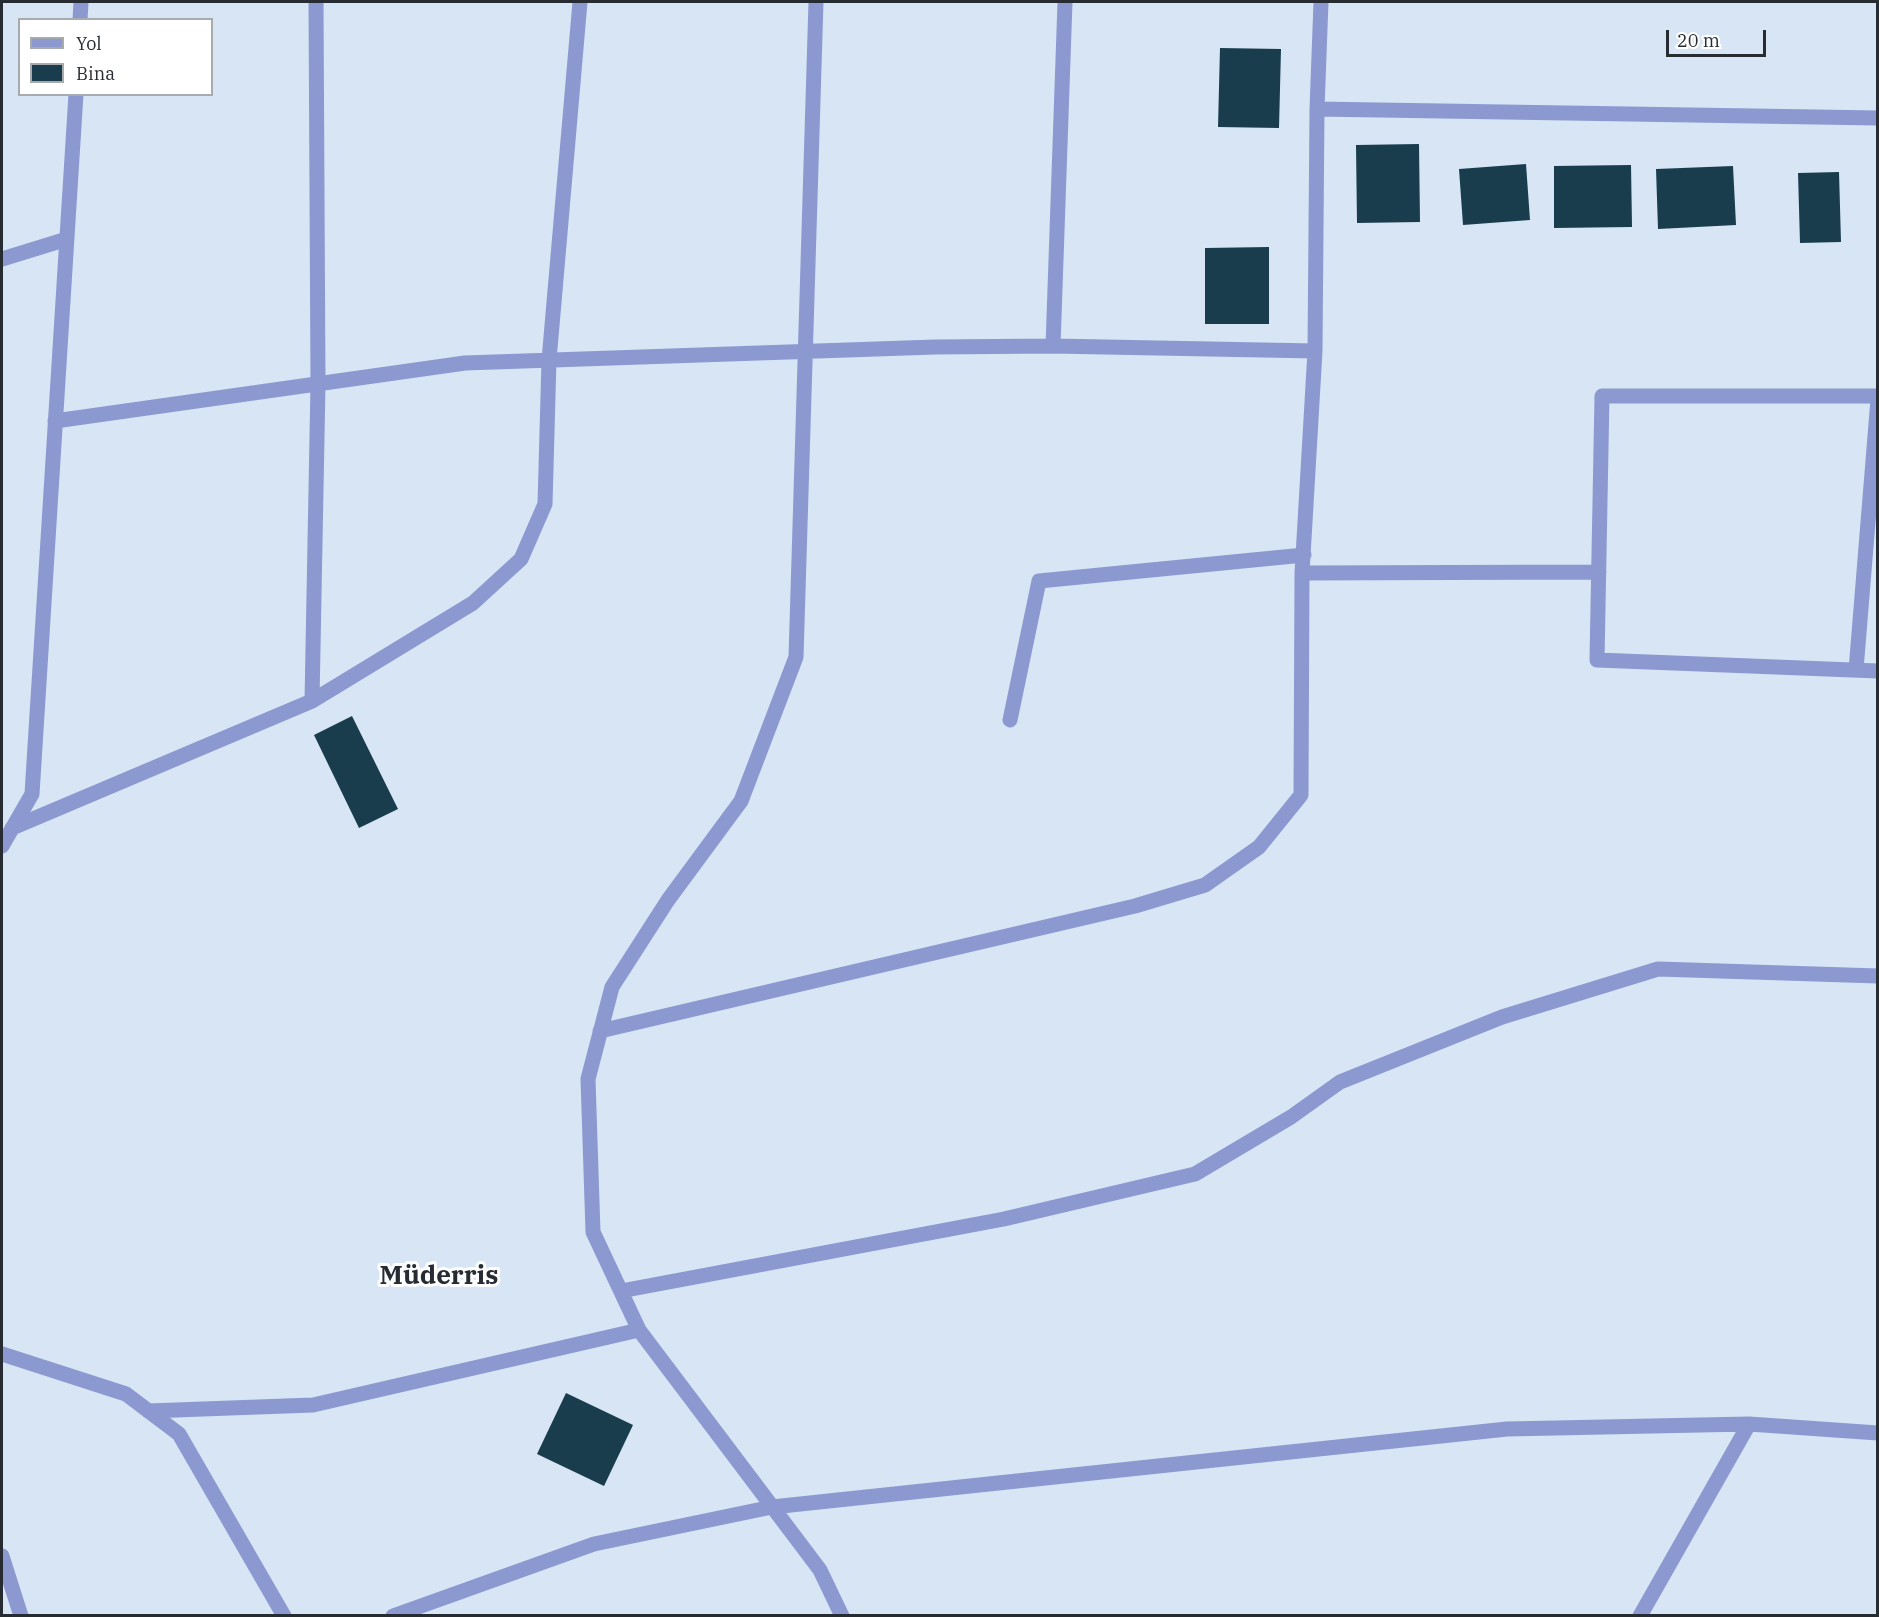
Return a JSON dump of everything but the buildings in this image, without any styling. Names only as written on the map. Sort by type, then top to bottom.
[{"type":"street","points":[[80,18],[81,2]]},
{"type":"street","points":[[312,701],[318,384],[316,2]]},
{"type":"street","points":[[12,828],[312,701],[473,603],[521,559],[545,504],[549,360],[580,2]]},
{"type":"street","points":[[816,2],[796,657],[741,801],[668,900],[612,987],[588,1079],[593,1232],[639,1330],[820,1570],[842,1616]]},
{"type":"street","points":[[1053,346],[1065,2]]},
{"type":"street","points":[[600,1031],[1135,906],[1205,885],[1258,847],[1302,795],[1302,573],[1315,351],[1317,109],[1321,2]]},
{"type":"street","points":[[2,846],[32,794],[76,96]]},
{"type":"street","points":[[1317,109],[1878,118]]},
{"type":"street","points":[[2,259],[67,239]]},
{"type":"street","points":[[55,422],[465,363],[806,351],[1053,346],[1315,351]]},
{"type":"street","points":[[1856,670],[1878,397],[1602,396],[1597,660],[1878,671]]},
{"type":"street","points":[[1010,720],[1039,581],[1304,555]]},
{"type":"street","points":[[1302,573],[1599,572]]},
{"type":"street","points":[[621,1291],[1004,1219],[1195,1174],[1290,1117],[1340,1082],[1502,1017],[1658,969],[1878,976]]},
{"type":"street","points":[[148,1411],[313,1405],[639,1330]]},
{"type":"street","points":[[2,1354],[126,1394],[179,1434],[284,1616]]},
{"type":"street","points":[[1640,1616],[1749,1424]]},
{"type":"street","points":[[393,1616],[594,1544],[772,1507],[1507,1429],[1749,1424],[1878,1433]]},
{"type":"street","points":[[2,1556],[21,1616]]},
{"type":"district","name":"Müderris","points":[[439,1276]]}]
